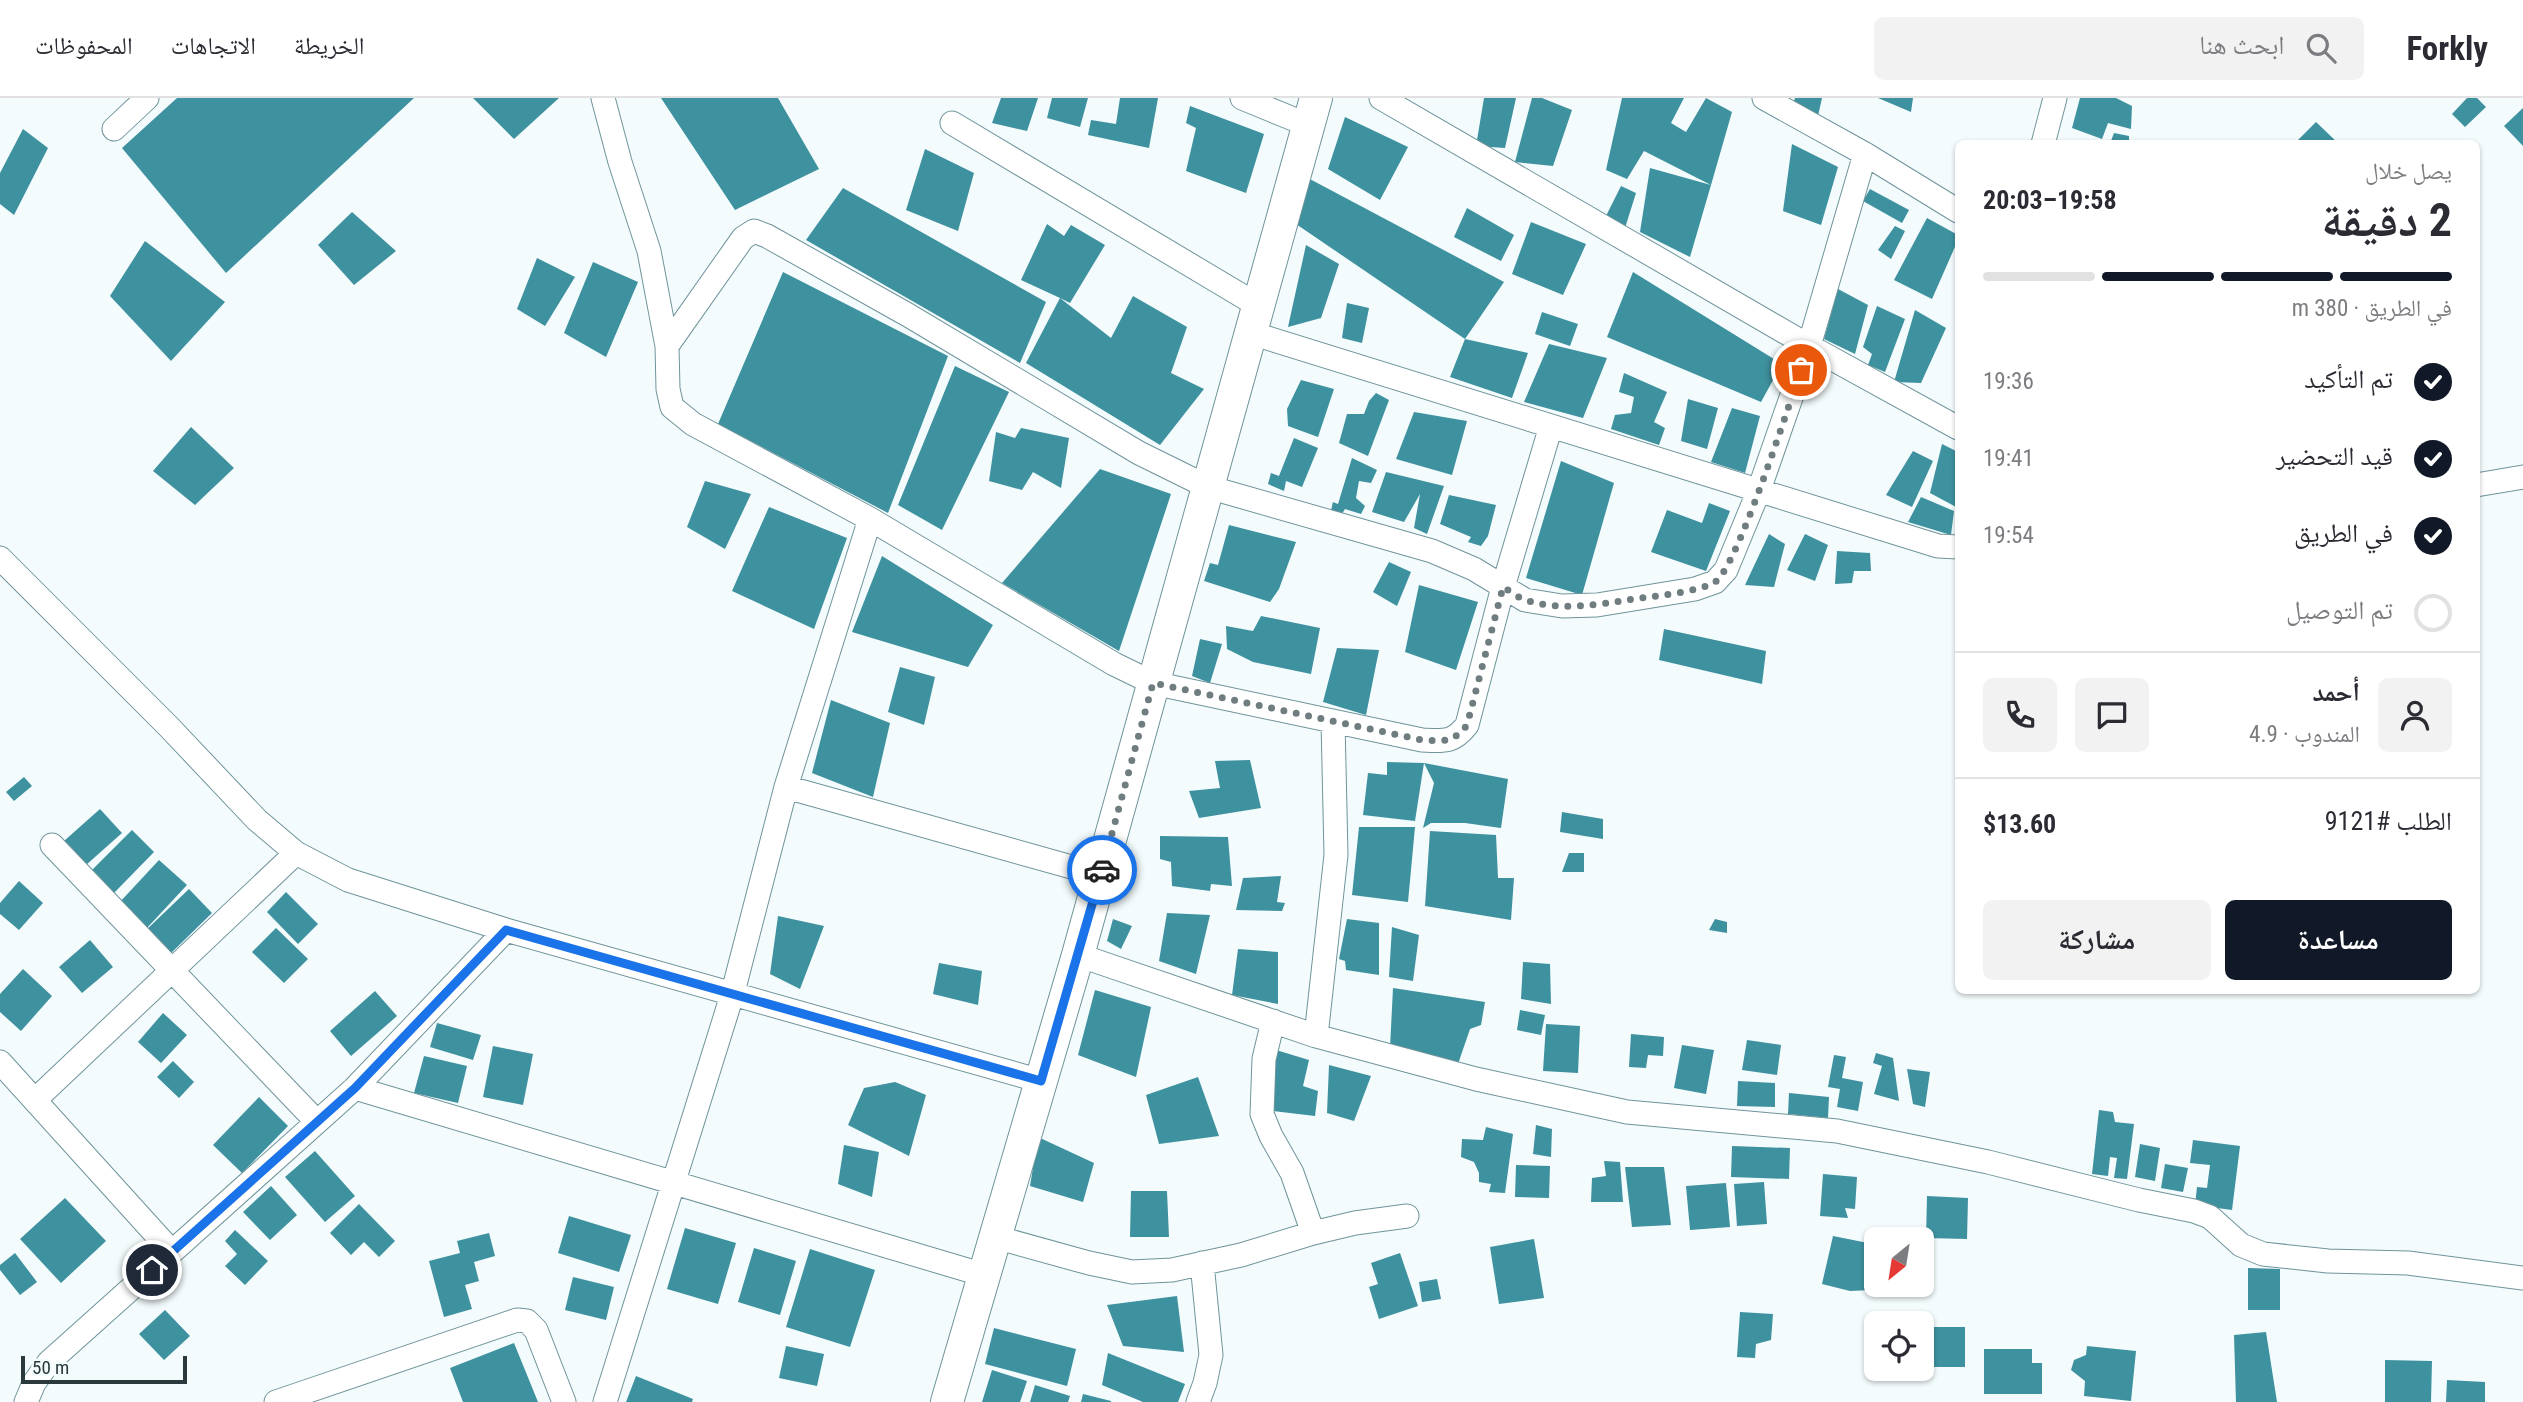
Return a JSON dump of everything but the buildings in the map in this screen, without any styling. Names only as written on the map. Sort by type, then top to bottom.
[{"type":"street","points":[[114,129],[147,98]]},
{"type":"street","points":[[603,98],[620,162],[649,251],[667,346],[668,389],[672,407],[693,424],[870,519],[1114,664],[1153,683],[1422,740],[1445,741],[1459,736],[1467,725],[1503,587],[1551,426]]},
{"type":"street","points":[[947,1402],[1078,955],[1312,111],[1242,98]]},
{"type":"street","points":[[1381,98],[1809,346],[1955,426]]},
{"type":"street","points":[[1764,98],[1865,154],[1955,209]]},
{"type":"street","points":[[2044,140],[2055,98]]},
{"type":"street","points":[[952,123],[1255,319],[1551,426],[1938,546],[1955,547]]},
{"type":"street","points":[[667,346],[743,238],[754,231],[908,315],[1139,453],[1208,487],[1432,551],[1474,569],[1525,600],[1563,606],[1597,605],[1695,589],[1715,582],[1726,570],[1759,490],[1809,346],[1865,154]]},
{"type":"street","points":[[2480,484],[2523,477]]},
{"type":"street","points":[[605,1402],[733,992],[786,788],[870,519]]},
{"type":"street","points":[[0,558],[169,727],[257,820],[296,853],[348,880],[506,930],[1041,1081]]},
{"type":"street","points":[[1316,1036],[1336,855],[1333,721]]},
{"type":"street","points":[[786,788],[1100,875]]},
{"type":"street","points":[[52,845],[317,1122]]},
{"type":"street","points":[[35,1100],[296,853]]},
{"type":"street","points":[[26,1402],[34,1383],[49,1362],[355,1088],[506,930]]},
{"type":"street","points":[[1078,955],[1316,1036],[1476,1079],[1627,1112],[1837,1131],[1988,1162],[2194,1211],[2210,1217],[2241,1245],[2263,1254],[2328,1261],[2408,1263],[2523,1278]]},
{"type":"street","points":[[1273,1021],[1264,1059],[1262,1114],[1292,1173],[1312,1233]]},
{"type":"street","points":[[0,1062],[172,1252]]},
{"type":"street","points":[[355,1088],[984,1275]]},
{"type":"street","points":[[995,1237],[1132,1272],[1172,1270],[1241,1255],[1355,1223],[1407,1216]]},
{"type":"street","points":[[1198,1402],[1211,1354],[1202,1264]]},
{"type":"street","points":[[276,1402],[517,1320],[527,1321],[537,1330],[564,1402]]},
{"type":"way so far","points":[[1102,870],[1153,683],[1422,740],[1445,741],[1459,736],[1467,725],[1503,587],[1525,600],[1563,606],[1597,605],[1695,589],[1715,582],[1726,570],[1759,490],[1801,370]]},
{"type":"route","points":[[152,1270],[355,1088],[506,930],[1041,1081],[1102,870]]}]
